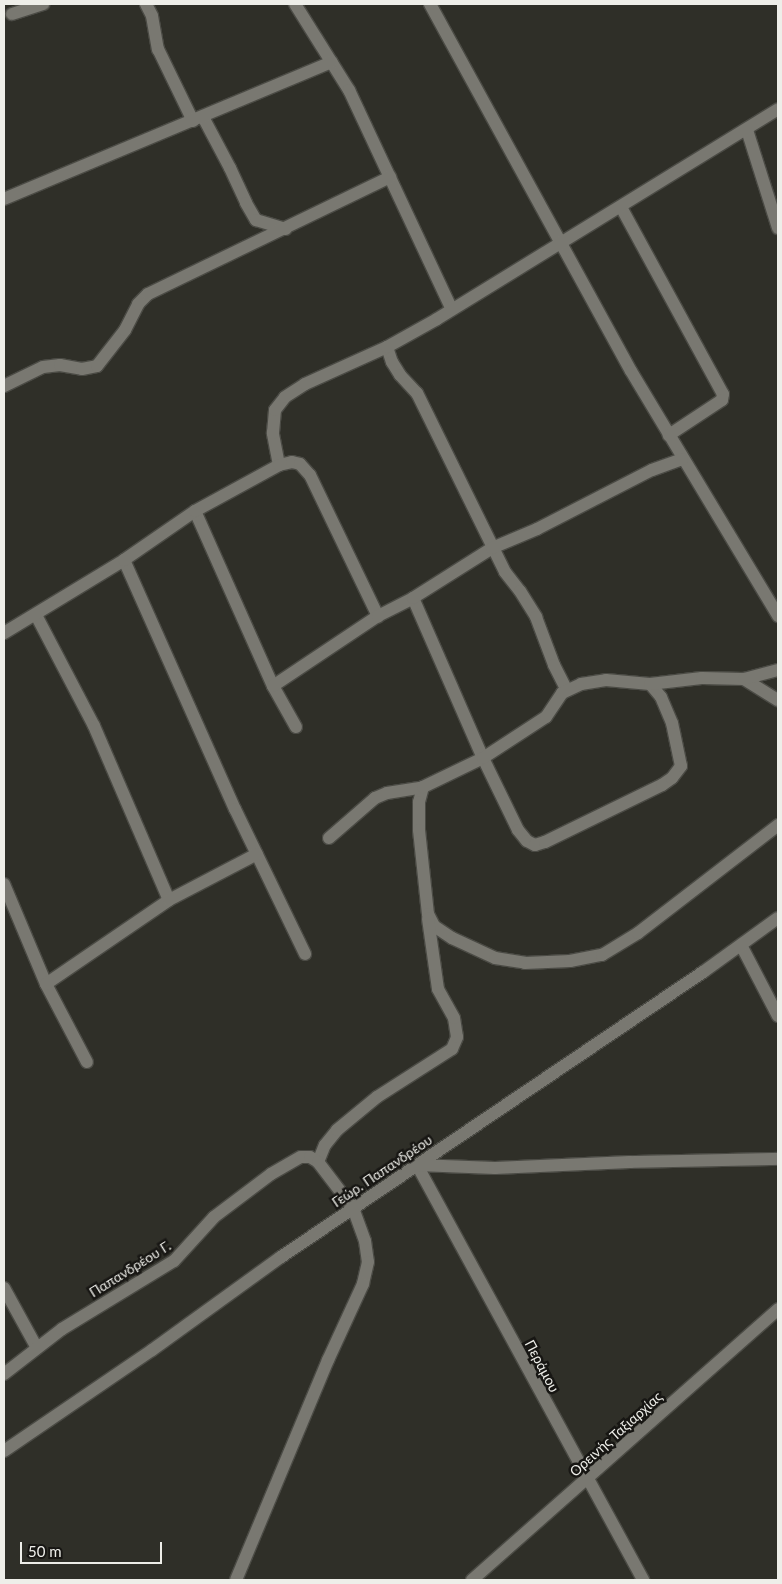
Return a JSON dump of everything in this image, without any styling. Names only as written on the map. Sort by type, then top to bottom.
[{"type":"street","points":[[10,12],[43,4]]},
{"type":"street","points":[[146,4],[152,16],[158,49],[198,119],[230,168],[256,220],[286,229]]},
{"type":"street","points":[[295,4],[349,90],[452,308]]},
{"type":"street","points":[[430,4],[560,244],[682,459],[778,616]]},
{"type":"street","points":[[4,199],[332,62]]},
{"type":"street","points":[[279,465],[273,433],[275,410],[285,397],[305,384],[387,347],[560,244],[778,110]]},
{"type":"street","points":[[747,130],[778,228]]},
{"type":"street","points":[[4,386],[43,367],[60,365],[82,368],[97,366],[125,330],[138,304],[148,294],[286,229],[390,177]]},
{"type":"street","points":[[621,207],[723,394],[722,400],[669,435]]},
{"type":"street","points":[[387,347],[392,362],[417,393],[505,572],[520,591],[536,617],[554,665],[567,690]]},
{"type":"street","points":[[273,686],[378,616],[413,598],[492,548],[537,528],[652,470],[682,459]]},
{"type":"street","points":[[4,633],[124,560],[195,511],[279,465],[292,462],[300,464],[310,475],[378,616]]},
{"type":"street","points":[[195,511],[273,686],[296,727]]},
{"type":"street","points":[[124,560],[235,809],[305,954]]},
{"type":"street","points":[[413,598],[483,758],[518,830],[526,841],[534,845],[545,842],[662,785],[672,778],[681,766],[672,723],[661,697],[650,684]]},
{"type":"street","points":[[36,614],[94,726],[169,900]]},
{"type":"street","points":[[329,838],[375,798],[387,793],[423,787],[483,758],[546,717],[554,702],[567,690],[581,684],[606,680],[650,684],[702,678],[744,679],[778,670]]},
{"type":"street","points":[[744,679],[778,700]]},
{"type":"street","points":[[236,1580],[328,1360],[363,1284],[368,1262],[366,1248],[353,1208],[318,1162],[325,1145],[344,1125],[377,1097],[452,1049],[458,1037],[454,1018],[438,989],[419,830],[419,802],[423,787]]},
{"type":"street","points":[[428,914],[434,926],[452,938],[495,958],[525,963],[570,961],[602,955],[638,933],[778,825]]},
{"type":"street","points":[[46,984],[169,900],[257,854]]},
{"type":"street","points":[[4,884],[46,984],[88,1062]]},
{"type":"street","name":"Γεώρ. Παπανδρέου","points":[[4,1451],[152,1350],[281,1257],[778,918]]},
{"type":"street","points":[[741,945],[778,1016]]},
{"type":"street","name":"Παπανδρέου Γ.","points":[[4,1374],[62,1329],[174,1261],[214,1217],[271,1174],[301,1157],[310,1157],[318,1162]]},
{"type":"street","points":[[417,1165],[495,1168],[630,1162],[778,1159]]},
{"type":"street","name":"Περάμου","points":[[417,1165],[643,1580]]},
{"type":"street","points":[[4,1288],[37,1348]]},
{"type":"street","name":"Ορεινής Ταξιαρχίας","points":[[472,1580],[778,1309]]}]
